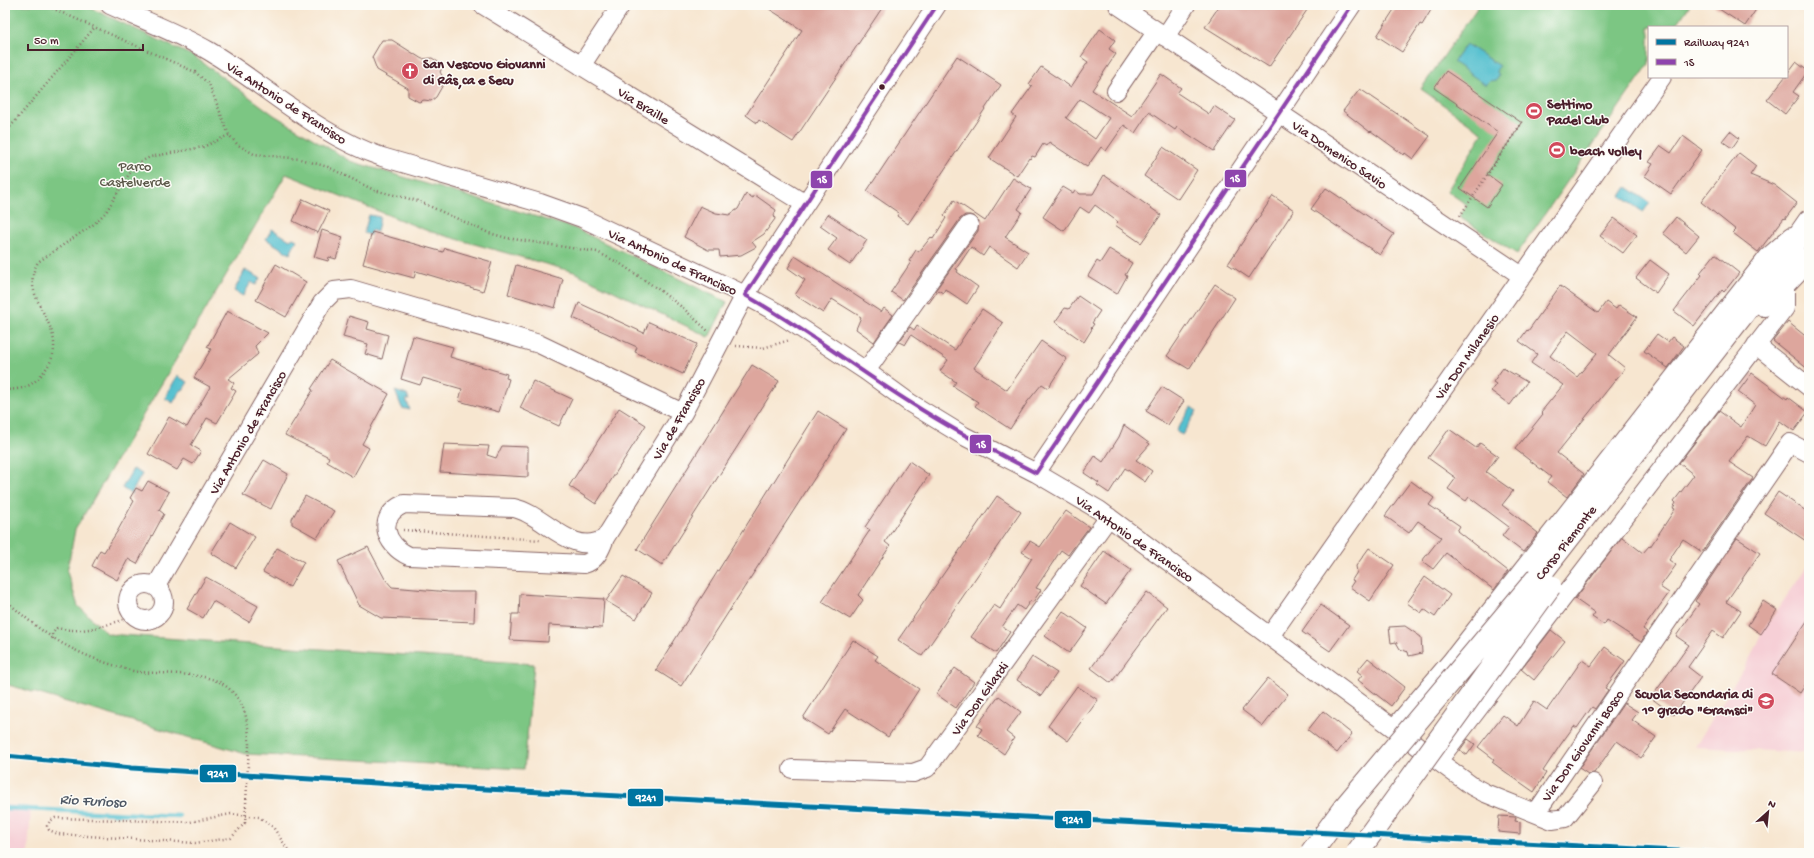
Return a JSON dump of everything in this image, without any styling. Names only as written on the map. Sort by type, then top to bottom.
[{"type":"main road","name":"Corso Piemonte","points":[[1357,853],[1544,581],[1754,300],[1809,221]]},
{"type":"main road","name":"Corso Piemonte","points":[[1310,853],[1344,808],[1544,581],[1764,306],[1809,258]]},
{"type":"street","name":"Via Braille","points":[[483,5],[805,204]]},
{"type":"street","points":[[581,66],[621,5]]},
{"type":"street","name":"Via de Francisco","points":[[387,528],[386,534],[392,545],[409,556],[589,563],[601,551],[605,538],[683,413],[745,295],[937,5]]},
{"type":"street","name":"Via Domenico Savio","points":[[1118,5],[1522,276]]},
{"type":"street","points":[[1116,91],[1186,5]]},
{"type":"street","points":[[1036,473],[1280,114],[1352,5]]},
{"type":"street","name":"Via Antonio de Francisco","points":[[113,6],[208,50],[315,123],[358,148],[382,157],[540,203],[582,218],[745,295],[778,313],[866,371],[910,403],[964,436],[1036,473],[1109,517],[1394,728]]},
{"type":"street","name":"Via Don Milanesio","points":[[1270,636],[1661,78]]},
{"type":"street","name":"Corso Piemonte","points":[[1394,728],[1452,660],[1768,257],[1809,221]]},
{"type":"street","points":[[866,371],[969,225]]},
{"type":"street","points":[[1438,761],[1785,308],[1785,283]]},
{"type":"street","name":"Via Antonio de Francisco","points":[[156,586],[322,304],[334,291],[351,289],[539,344],[683,413]]},
{"type":"street","points":[[1756,345],[1809,387]]},
{"type":"street","name":"Via Don Giovanni Bosco","points":[[1394,728],[1472,786],[1522,810],[1533,811],[1540,807],[1790,443],[1809,453]]},
{"type":"street","points":[[387,528],[390,514],[396,508],[404,504],[514,508],[521,509],[573,541],[584,544],[597,544],[605,538]]},
{"type":"street","name":"Via Don Gilardi","points":[[792,769],[913,773],[928,768],[1109,517]]},
{"type":"street","points":[[144,584],[156,586],[160,590],[164,601],[161,612],[152,619],[141,619],[136,617],[128,607],[129,594],[138,585],[144,584]]},
{"type":"street","points":[[1533,811],[1552,820],[1565,818],[1593,783]]},
{"type":"path","points":[[46,5],[195,72],[209,84],[229,135],[238,145],[254,154],[300,159],[328,167],[374,190],[418,201],[490,233],[507,238],[597,252],[619,263],[658,289],[683,308],[710,333],[735,346],[763,348],[810,334]]},
{"type":"path","points":[[5,133],[95,27]]},
{"type":"path","points":[[1451,229],[1523,121]]},
{"type":"path","points":[[5,390],[23,390],[36,381],[47,368],[54,353],[52,327],[32,290],[31,280],[33,271],[38,262],[94,224],[106,212],[129,174],[139,163],[150,157],[203,147],[229,135]]},
{"type":"path","points":[[387,528],[544,541]]},
{"type":"path","points":[[5,599],[27,620],[53,639],[77,652],[137,672],[192,675],[222,684],[235,695],[244,708],[249,723],[249,746],[245,823],[230,838],[195,843],[58,834],[49,830],[47,826],[50,821],[55,818],[190,822],[231,814],[259,817],[273,827],[290,853]]},
{"type":"path","points":[[53,639],[52,634],[57,628],[64,631],[80,631],[136,617]]},
{"type":"shaded area","name":"Scuola Secondaria di 1° grado \"Gramsci\"","points":[[1809,563],[1809,753],[1695,747],[1751,656],[1761,634]]},
{"type":"shaded area","points":[[5,805],[31,807],[28,853],[5,853]]},
{"type":"green space","name":"Parco Castelverde","points":[[5,5],[84,5],[195,57],[274,115],[350,161],[574,228],[727,302],[709,337],[574,272],[428,231],[286,174],[75,530],[67,572],[78,606],[108,634],[534,664],[524,769],[246,754],[5,684]]},
{"type":"green space","name":"Settimo Padel Club","points":[[1479,5],[1690,5],[1676,26],[1648,26],[1648,65],[1517,254],[1459,217],[1467,205],[1447,191],[1483,133],[1421,89]]},
{"type":"water","points":[[1466,44],[1499,66],[1496,71],[1499,75],[1497,80],[1490,81],[1486,85],[1453,62]]},
{"type":"water","points":[[1627,187],[1650,203],[1643,212],[1621,196]]},
{"type":"water","points":[[369,215],[380,217],[377,232],[371,230],[370,235],[364,233]]},
{"type":"water","points":[[272,229],[290,240],[293,238],[297,240],[290,254],[266,239]]},
{"type":"water","points":[[245,270],[260,278],[256,285],[251,282],[243,296],[234,291]]},
{"type":"water","points":[[177,376],[188,382],[183,390],[181,389],[173,403],[165,398]]},
{"type":"water","points":[[395,391],[407,395],[409,400],[406,399],[410,410],[402,408]]},
{"type":"water","points":[[1191,407],[1197,411],[1182,435],[1176,431]]},
{"type":"water","points":[[133,469],[142,474],[131,494],[122,488]]},
{"type":"building","points":[[763,5],[884,5],[793,142],[759,120],[757,123],[746,115],[802,30]]},
{"type":"building","points":[[1220,5],[1300,5],[1307,10],[1269,67],[1205,27]]},
{"type":"building","points":[[1397,5],[1434,5],[1422,25],[1420,24],[1402,52],[1377,36]]},
{"type":"building","points":[[1713,5],[1759,5],[1745,26]]},
{"type":"building","points":[[1100,29],[1115,40],[1109,49],[1116,54],[1092,90],[1132,116],[1161,74],[1181,88],[1177,93],[1209,114],[1214,106],[1235,120],[1214,151],[1177,127],[1175,130],[1149,112],[1135,133],[1124,125],[1106,151],[1101,147],[1087,167],[1049,142],[1046,146],[1043,144],[1035,157],[1032,156],[1030,159],[1029,158],[1017,176],[989,158],[1016,117],[1012,114],[1032,86],[1029,84],[1041,67],[1071,87],[1088,62],[1081,57]],"holes":[[[1080,99],[1109,118],[1095,139],[1066,118]]]},
{"type":"building","name":"San Vescovo Giovanni di Râșca e Secu","points":[[382,40],[392,40],[422,59],[432,58],[441,64],[442,68],[440,72],[444,79],[444,83],[436,97],[431,101],[424,100],[419,102],[408,96],[408,88],[377,70],[372,57]]},
{"type":"building","points":[[957,56],[1001,85],[908,224],[897,216],[899,213],[867,191]]},
{"type":"building","points":[[1796,62],[1808,71],[1793,92],[1799,96],[1785,114],[1767,100],[1784,78],[1788,78],[1788,73]]},
{"type":"building","points":[[1446,71],[1522,123],[1487,174],[1502,185],[1487,207],[1460,188],[1498,132],[1434,88]]},
{"type":"building","points":[[1360,89],[1430,136],[1413,159],[1405,153],[1404,155],[1371,131],[1370,132],[1343,111]]},
{"type":"building","points":[[1730,131],[1739,138],[1732,148],[1722,141]]},
{"type":"building","points":[[1683,136],[1702,150],[1671,194],[1645,176],[1653,164],[1649,162],[1661,146],[1671,153]]},
{"type":"building","points":[[1163,147],[1197,170],[1178,199],[1144,176]]},
{"type":"building","points":[[1739,153],[1756,166],[1750,175],[1774,185],[1797,203],[1758,252],[1733,233],[1736,230],[1701,202]]},
{"type":"building","points":[[1104,175],[1161,215],[1141,243],[1115,225],[1118,222],[1095,205],[1089,213],[1080,207],[1064,231],[1043,217],[1063,187],[1073,193],[1075,190],[1080,194],[1093,194]]},
{"type":"building","points":[[1013,178],[1031,189],[1018,209],[1022,212],[1005,237],[1028,252],[1018,267],[989,247],[983,256],[971,247],[956,269],[958,270],[957,272],[978,287],[967,304],[945,289],[943,293],[938,290],[929,303],[927,302],[978,231],[979,221],[975,217],[965,215],[960,219],[903,300],[891,292],[911,262],[909,261],[916,250],[919,252],[931,237],[933,239],[946,218],[944,216],[954,200],[985,221]]},
{"type":"building","points":[[1326,188],[1394,234],[1380,255],[1311,209]]},
{"type":"building","points":[[746,194],[753,198],[755,195],[776,210],[774,215],[775,219],[764,234],[752,242],[756,247],[741,255],[720,257],[719,250],[708,250],[684,237],[700,206],[716,213],[729,215],[738,209]]},
{"type":"building","points":[[1273,196],[1294,210],[1249,278],[1228,264]]},
{"type":"building","points":[[303,199],[329,211],[318,233],[293,221]]},
{"type":"building","points":[[828,214],[867,240],[850,265],[828,250],[837,238],[820,226]]},
{"type":"building","points":[[1676,217],[1699,236],[1686,252],[1663,233]]},
{"type":"building","points":[[1614,218],[1637,235],[1623,253],[1600,236]]},
{"type":"building","points":[[322,230],[343,237],[336,259],[329,257],[328,261],[314,257]]},
{"type":"building","points":[[372,232],[443,252],[445,248],[492,262],[483,291],[416,271],[414,278],[363,264]]},
{"type":"building","points":[[1109,249],[1132,263],[1117,294],[1088,276],[1097,261],[1100,263]]},
{"type":"building","points":[[1715,254],[1739,273],[1724,292],[1722,290],[1694,326],[1674,311],[1702,275],[1700,273]]},
{"type":"building","points":[[795,256],[881,312],[884,308],[893,315],[874,342],[856,329],[861,317],[832,299],[823,313],[795,295],[805,280],[788,268]]},
{"type":"building","points":[[1650,260],[1669,274],[1656,293],[1636,278]]},
{"type":"building","points":[[276,264],[306,282],[286,317],[256,300]]},
{"type":"building","points":[[516,265],[563,279],[555,308],[508,294]]},
{"type":"building","points":[[1215,284],[1235,298],[1189,369],[1167,356]]},
{"type":"building","points":[[1560,286],[1598,313],[1606,302],[1616,309],[1619,305],[1637,317],[1609,355],[1625,368],[1557,453],[1584,474],[1567,497],[1547,482],[1551,477],[1515,449],[1543,414],[1541,412],[1563,385],[1531,363],[1537,354],[1519,341],[1527,330],[1528,331]],"holes":[[[1568,331],[1597,353],[1577,377],[1550,356]]]},
{"type":"building","points":[[1078,296],[1100,311],[1092,323],[1094,324],[1091,328],[1092,329],[1084,342],[1055,322],[1065,308],[1069,309]]},
{"type":"building","points":[[579,303],[644,333],[649,322],[697,344],[683,374],[635,352],[637,347],[573,318]]},
{"type":"building","points":[[982,309],[1003,323],[974,368],[1007,390],[1041,341],[1067,359],[1048,388],[1042,384],[1028,401],[1010,429],[975,406],[978,402],[953,386],[956,382],[940,371],[948,360],[911,335],[905,345],[899,342],[910,327],[914,330],[917,325],[955,350]]},
{"type":"building","points":[[227,311],[268,333],[255,346],[258,354],[228,379],[234,383],[231,388],[236,391],[217,423],[207,418],[191,445],[201,451],[193,464],[184,459],[177,470],[148,454],[169,417],[187,427],[210,387],[194,378],[211,349],[207,347]]},
{"type":"building","points":[[349,316],[369,322],[367,329],[388,335],[382,359],[365,354],[368,344],[343,337]]},
{"type":"building","points":[[1788,322],[1809,339],[1809,370],[1773,341]]},
{"type":"building","points":[[1657,334],[1668,342],[1672,337],[1684,346],[1668,368],[1644,351]]},
{"type":"building","points":[[413,336],[453,347],[450,357],[507,374],[506,378],[509,379],[499,412],[459,401],[462,389],[423,378],[420,385],[401,379]]},
{"type":"building","points":[[330,360],[389,394],[362,444],[369,448],[353,477],[327,462],[329,457],[285,435],[313,390],[311,389]]},
{"type":"building","points":[[752,365],[779,381],[662,565],[637,549]]},
{"type":"building","points":[[1503,368],[1527,382],[1510,405],[1491,391],[1496,384],[1493,382]]},
{"type":"building","points":[[1752,373],[1787,399],[1788,397],[1808,412],[1794,431],[1780,421],[1765,446],[1748,436],[1729,462],[1753,478],[1702,552],[1683,539],[1669,560],[1676,565],[1660,587],[1669,593],[1643,629],[1647,632],[1641,642],[1607,620],[1604,625],[1592,617],[1595,613],[1575,599],[1622,537],[1643,553],[1649,546],[1650,547],[1675,509],[1673,508],[1676,503],[1674,501],[1694,475],[1679,463],[1719,411],[1741,427],[1755,405],[1738,392]]},
{"type":"building","points":[[533,381],[572,399],[559,426],[520,408]]},
{"type":"building","points":[[1162,387],[1184,401],[1168,425],[1146,411]]},
{"type":"building","points":[[619,408],[646,425],[596,504],[569,486]]},
{"type":"building","points":[[818,411],[846,429],[681,686],[656,670]]},
{"type":"building","points":[[1124,425],[1150,444],[1136,460],[1152,471],[1145,482],[1125,468],[1109,493],[1097,485],[1099,483],[1084,473],[1095,456],[1103,462],[1119,437]]},
{"type":"building","points":[[1449,429],[1476,448],[1480,443],[1498,456],[1486,472],[1513,491],[1502,505],[1538,533],[1523,552],[1502,536],[1509,527],[1469,497],[1466,501],[1448,489],[1456,478],[1428,458]]},
{"type":"building","points":[[444,444],[489,446],[487,455],[496,458],[502,446],[528,447],[528,477],[440,472]]},
{"type":"building","points":[[264,460],[288,474],[271,509],[243,495]]},
{"type":"building","points":[[909,461],[929,475],[885,542],[890,546],[858,595],[863,600],[850,619],[822,602],[870,530],[865,527]]},
{"type":"building","points":[[148,481],[169,492],[159,510],[164,514],[137,564],[128,559],[117,580],[92,566],[100,550],[104,552],[117,532],[134,501],[130,498],[136,488],[142,491]]},
{"type":"building","points":[[1411,481],[1434,498],[1429,505],[1460,526],[1457,531],[1508,571],[1494,590],[1446,553],[1433,569],[1422,561],[1441,537],[1418,521],[1409,533],[1385,516]]},
{"type":"building","points":[[1778,492],[1809,513],[1809,543],[1764,513]]},
{"type":"building","points":[[305,496],[334,511],[317,538],[292,524],[292,519]]},
{"type":"building","points":[[997,496],[1021,512],[922,656],[898,640]]},
{"type":"building","points":[[1066,511],[1089,527],[1068,555],[1061,550],[1036,588],[1041,590],[1033,602],[1030,601],[1024,610],[1017,605],[1002,627],[1010,632],[996,653],[971,637],[994,605],[1000,609],[1032,558],[1022,552],[1030,541],[1040,547]]},
{"type":"building","points":[[230,522],[255,537],[236,568],[211,553]]},
{"type":"building","points":[[1737,538],[1760,553],[1726,602],[1741,611],[1723,638],[1713,631],[1688,667],[1701,677],[1674,715],[1651,698],[1689,645],[1676,636],[1699,604],[1695,601]]},
{"type":"building","points":[[368,547],[385,579],[392,587],[449,592],[475,592],[474,622],[381,618],[359,605],[338,561]]},
{"type":"building","points":[[277,548],[304,562],[290,587],[263,572]]},
{"type":"building","points":[[1369,548],[1394,565],[1370,601],[1350,587],[1357,572],[1356,566]]},
{"type":"building","points":[[1104,551],[1131,570],[1106,604],[1080,586]]},
{"type":"building","points":[[623,576],[652,593],[636,619],[606,601]]},
{"type":"building","points":[[206,577],[258,606],[249,622],[213,601],[203,618],[187,609]]},
{"type":"building","points":[[1425,577],[1450,595],[1435,617],[1424,609],[1421,613],[1407,603]]},
{"type":"building","points":[[1147,592],[1167,607],[1111,683],[1091,668]]},
{"type":"building","points":[[520,594],[604,599],[602,628],[549,625],[548,642],[510,640],[512,614],[519,614]]},
{"type":"building","points":[[1763,601],[1777,610],[1761,634],[1748,625]]},
{"type":"building","points":[[1321,605],[1349,625],[1330,651],[1302,632]]},
{"type":"building","points":[[1063,611],[1087,628],[1069,653],[1045,636]]},
{"type":"building","points":[[1809,618],[1809,679],[1800,693],[1772,674]]},
{"type":"building","points":[[1405,626],[1421,637],[1422,653],[1409,656],[1408,652],[1400,649],[1396,642],[1391,643],[1389,627]]},
{"type":"building","points":[[1551,630],[1565,641],[1534,680],[1521,669]]},
{"type":"building","points":[[853,640],[878,656],[875,660],[919,689],[888,737],[845,709],[828,734],[803,718]]},
{"type":"building","points":[[1605,647],[1625,661],[1605,688],[1608,690],[1595,709],[1592,707],[1577,728],[1574,726],[1561,744],[1543,771],[1546,773],[1534,792],[1492,762],[1494,759],[1478,747],[1503,715],[1518,726],[1534,701],[1547,710],[1582,660],[1591,666]]},
{"type":"building","points":[[1032,657],[1057,673],[1041,696],[1017,680]]},
{"type":"building","points":[[1368,658],[1405,687],[1391,706],[1358,680],[1362,675],[1357,671]]},
{"type":"building","points":[[955,668],[974,682],[956,708],[936,694]]},
{"type":"building","points":[[1268,678],[1288,694],[1263,726],[1242,710]]},
{"type":"building","points":[[1077,686],[1098,700],[1068,741],[1048,726]]},
{"type":"building","points":[[999,696],[1021,712],[1006,732],[1014,738],[1004,754],[978,735],[982,729],[977,726]]},
{"type":"building","points":[[1624,703],[1638,712],[1632,720],[1656,737],[1641,758],[1617,741],[1594,773],[1588,774],[1579,768]]},
{"type":"building","points":[[1323,711],[1352,734],[1337,753],[1308,730]]},
{"type":"building","points":[[1468,739],[1475,744],[1467,755],[1460,750]]},
{"type":"building","points":[[1499,816],[1516,817],[1515,821],[1520,822],[1520,834],[1498,832]]},
{"type":"waterway","name":"Rio Furioso","points":[[5,808],[179,816]]},
{"type":"rail line","name":"9241","points":[[5,756],[132,768],[409,785],[1714,853]]},
{"type":"transit line","name":"1S","points":[[937,5],[745,295],[788,320],[926,413],[972,440],[1036,473],[1352,5]]},
{"type":"place","name":"San Vescovo Giovanni di Râșca e Secu","points":[[410,71]]},
{"type":"place","name":"Settimo Padel Club","points":[[1534,111]]},
{"type":"place","name":"beach volley","points":[[1557,150]]},
{"type":"place","name":"Scuola Secondaria di 1° grado \"Gramsci\"","points":[[1766,701]]}]
